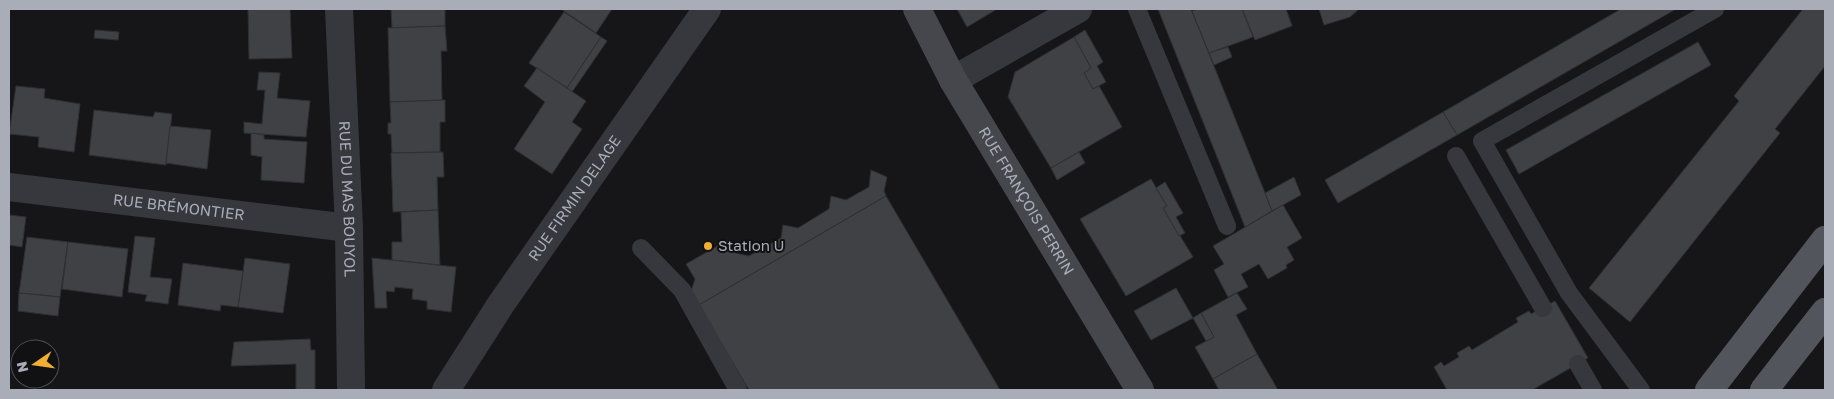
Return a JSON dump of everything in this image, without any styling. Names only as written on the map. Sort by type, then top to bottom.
[{"type":"main road","name":"RUE FRANÇOIS PERRIN","points":[[917,9],[953,80],[1140,390]]},
{"type":"main road","points":[[1709,390],[1825,240]]},
{"type":"main road","points":[[1764,390],[1825,312]]},
{"type":"street","name":"RUE DU MAS BOUYOL","points":[[339,9],[349,228],[351,390]]},
{"type":"street","name":"RUE FIRMIN DELAGE","points":[[446,390],[501,304],[707,9]]},
{"type":"street","points":[[953,80],[1078,9]]},
{"type":"street","name":"RUE BRÉMONTIER","points":[[9,187],[349,228]]},
{"type":"lane","points":[[1137,9],[1227,226]]},
{"type":"lane","points":[[1641,390],[1569,293],[1482,142],[1715,9]]},
{"type":"lane","points":[[1456,156],[1543,308]]},
{"type":"lane","points":[[641,248],[682,290],[738,390]]},
{"type":"lane","points":[[1578,364],[1593,390]]},
{"type":"building","points":[[248,9],[290,9],[292,58],[249,59]]},
{"type":"building","points":[[391,9],[445,9],[445,26],[392,28]]},
{"type":"building","points":[[561,9],[612,9],[596,33]]},
{"type":"building","points":[[957,9],[997,9],[967,27]]},
{"type":"building","points":[[1158,9],[1191,9],[1265,193],[1272,211],[1245,227]]},
{"type":"building","points":[[1198,9],[1242,9],[1253,37],[1209,53],[1192,11]]},
{"type":"building","points":[[1242,9],[1286,9],[1292,26],[1255,40]]},
{"type":"building","points":[[1319,9],[1359,9],[1350,17],[1324,25]]},
{"type":"building","points":[[1621,9],[1676,9],[1457,135],[1443,112]]},
{"type":"building","points":[[1803,9],[1825,9],[1825,66],[1775,129],[1780,133],[1630,322],[1589,288],[1739,101],[1734,96]]},
{"type":"building","points":[[564,12],[601,37],[567,88],[529,63]]},
{"type":"building","points":[[445,26],[447,51],[441,51],[442,100],[390,102],[388,28]]},
{"type":"building","points":[[95,30],[119,32],[118,40],[94,38]]},
{"type":"building","points":[[1085,30],[1103,62],[1097,66],[1106,82],[1093,89],[1084,73],[1091,68],[1074,37]]},
{"type":"building","points":[[601,37],[607,41],[572,92],[567,88]]},
{"type":"building","points":[[1074,37],[1091,68],[1084,73],[1093,89],[1099,86],[1122,127],[1051,168],[1008,97],[1015,72]]},
{"type":"building","points":[[1698,42],[1711,65],[1519,174],[1506,150]]},
{"type":"building","points":[[1228,47],[1232,57],[1214,65],[1209,53]]},
{"type":"building","points":[[537,68],[586,101],[572,122],[582,129],[552,174],[514,149],[545,102],[524,86]]},
{"type":"building","points":[[259,72],[280,73],[277,98],[310,101],[306,137],[244,133],[244,122],[262,124],[265,90],[257,90]]},
{"type":"building","points":[[16,86],[45,89],[44,98],[80,104],[74,152],[38,147],[39,137],[9,134]]},
{"type":"building","points":[[445,100],[445,122],[440,122],[440,152],[392,153],[391,134],[388,134],[388,123],[391,123],[390,102]]},
{"type":"building","points":[[94,110],[153,117],[155,112],[172,114],[166,165],[89,155]]},
{"type":"building","points":[[1443,112],[1457,135],[1338,203],[1325,180]]},
{"type":"building","points":[[170,126],[211,130],[207,169],[166,163]]},
{"type":"building","points":[[251,133],[264,135],[264,139],[307,142],[304,183],[261,180],[262,157],[251,155]]},
{"type":"building","points":[[443,152],[444,177],[437,177],[438,210],[393,212],[391,153]]},
{"type":"building","points":[[1079,152],[1085,163],[1057,180],[1051,168]]},
{"type":"building","points":[[871,170],[887,177],[884,191],[886,196],[699,305],[691,291],[695,279],[686,264],[728,240],[735,253],[749,256],[781,238],[783,225],[798,228],[829,209],[831,196],[846,200],[869,187]]},
{"type":"building","points":[[1294,177],[1301,195],[1272,211],[1265,193]]},
{"type":"building","points":[[1151,179],[1167,206],[1163,208],[1193,257],[1126,296],[1080,219]]},
{"type":"building","points":[[1165,182],[1183,213],[1176,217],[1185,233],[1179,236],[1163,208],[1167,206],[1156,188]]},
{"type":"building","points":[[886,196],[1000,390],[749,390],[699,305]]},
{"type":"building","points":[[1283,205],[1302,238],[1287,247],[1294,260],[1286,265],[1287,268],[1268,279],[1259,264],[1241,274],[1248,287],[1228,297],[1214,270],[1224,264],[1213,246]]},
{"type":"building","points":[[438,210],[440,265],[392,260],[392,242],[402,242],[401,212]]},
{"type":"building","points":[[9,215],[26,217],[22,247],[9,245]]},
{"type":"building","points":[[135,236],[155,238],[150,277],[172,279],[168,304],[145,301],[147,295],[128,292]]},
{"type":"building","points":[[27,237],[68,242],[60,297],[19,293]]},
{"type":"building","points":[[68,242],[128,249],[122,297],[62,289]]},
{"type":"building","points":[[245,258],[290,264],[283,313],[238,307]]},
{"type":"building","points":[[372,258],[456,267],[451,312],[427,309],[427,301],[412,299],[413,289],[395,287],[394,292],[386,291],[387,308],[375,308]]},
{"type":"building","points":[[183,263],[243,271],[238,307],[221,305],[220,311],[178,305]]},
{"type":"building","points":[[1176,288],[1193,318],[1151,340],[1134,311]]},
{"type":"building","points":[[19,293],[60,297],[58,316],[18,311]]},
{"type":"building","points":[[1237,293],[1247,309],[1236,315],[1257,354],[1213,379],[1195,347],[1214,337],[1201,313]]},
{"type":"building","points":[[1555,301],[1588,358],[1532,390],[1447,390],[1434,367],[1441,362],[1444,366],[1459,357],[1457,353],[1469,346],[1472,350],[1518,322],[1516,318],[1529,311],[1531,314]]},
{"type":"building","points":[[1201,313],[1214,337],[1206,341],[1193,318]]},
{"type":"building","points":[[310,339],[311,350],[315,350],[315,390],[296,390],[296,364],[231,366],[234,342]]},
{"type":"building","points":[[1257,354],[1278,390],[1219,390],[1213,379]]},
{"type":"place","name":"Station U","points":[[708,246]]}]
